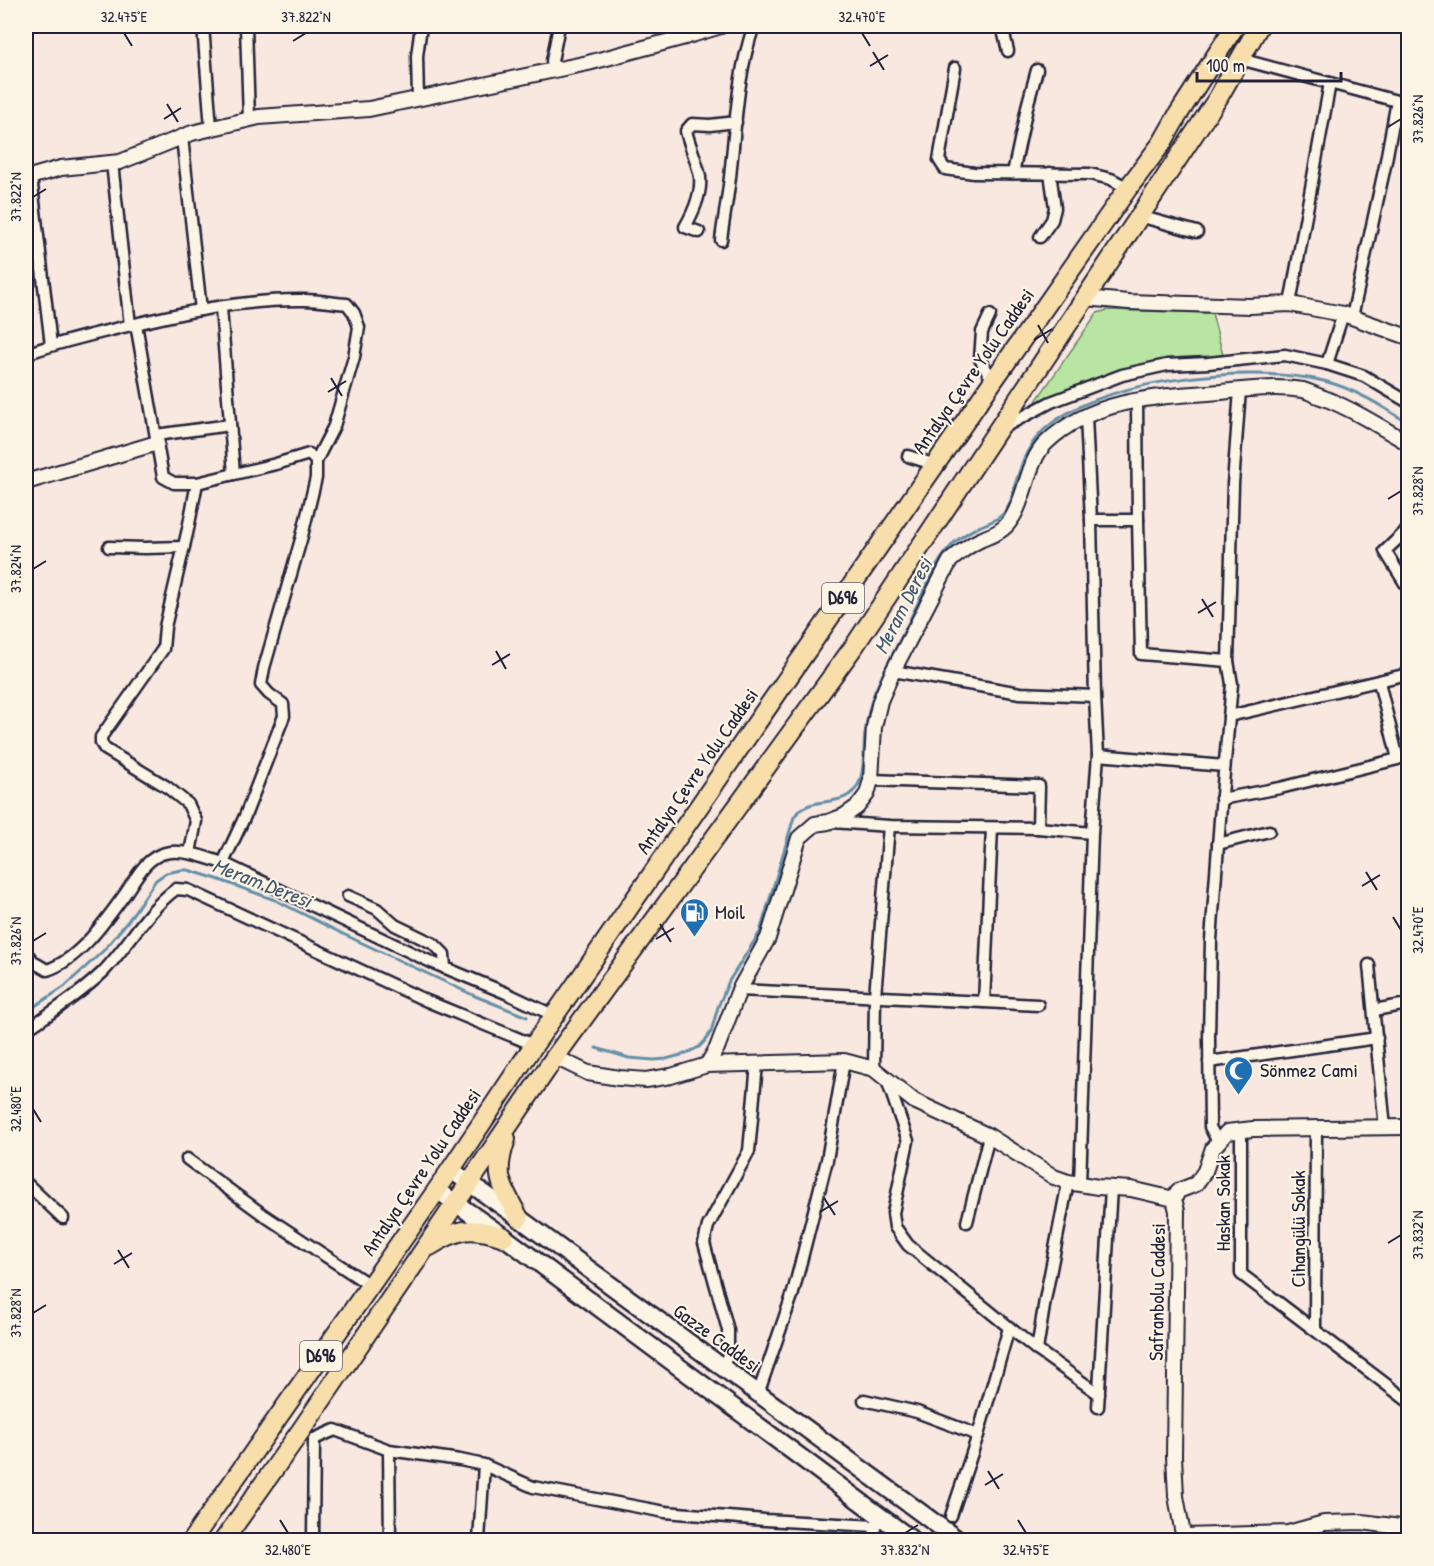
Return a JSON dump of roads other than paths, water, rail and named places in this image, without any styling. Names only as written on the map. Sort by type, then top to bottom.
[{"type":"highway","name":"Antalya Çevre Yolu Caddesi","points":[[192,1540],[371,1286],[534,1045],[993,381],[1162,142],[1235,26]]},
{"type":"highway","name":"D696","points":[[224,1540],[308,1434],[423,1250],[555,1058],[855,645],[1218,98],[1259,26]]},
{"type":"highway","points":[[514,1118],[503,1147],[499,1180],[519,1218]]},
{"type":"highway","points":[[423,1250],[461,1230],[483,1230],[504,1237]]},
{"type":"main road","name":"Gazze Caddesi","points":[[451,1170],[958,1540]]},
{"type":"main road","points":[[437,1190],[742,1412],[878,1522],[912,1540]]},
{"type":"street","points":[[203,26],[211,128]]},
{"type":"street","points":[[246,26],[249,119]]},
{"type":"street","points":[[418,98],[417,56],[421,26]]},
{"type":"street","points":[[556,70],[552,62],[559,26]]},
{"type":"street","points":[[51,345],[28,177],[61,168],[120,162],[182,137],[249,119],[369,109],[588,63],[686,31],[721,26]]},
{"type":"street","points":[[721,240],[741,81],[754,26]]},
{"type":"street","points":[[1002,26],[1008,51]]},
{"type":"street","points":[[1240,59],[1408,105]]},
{"type":"street","points":[[955,68],[939,160],[945,169],[974,173],[1090,174],[1112,179],[1128,188]]},
{"type":"street","points":[[1013,173],[1037,70]]},
{"type":"street","points":[[1290,304],[1330,83]]},
{"type":"street","points":[[1327,364],[1347,315],[1385,166],[1397,101]]},
{"type":"street","points":[[699,232],[685,227],[694,212],[700,177],[686,131],[692,124],[710,125],[735,122]]},
{"type":"street","points":[[182,137],[201,310]]},
{"type":"street","points":[[112,163],[133,325],[163,477],[174,483],[197,483],[309,454],[316,461]]},
{"type":"street","points":[[1040,237],[1053,220],[1055,208],[1050,173]]},
{"type":"street","points":[[1139,216],[1197,231]]},
{"type":"street","points":[[1085,298],[1128,302],[1250,306],[1290,304],[1347,315],[1408,337]]},
{"type":"street","points":[[26,354],[51,345],[133,325],[201,310],[260,302],[307,300],[347,304],[354,314],[358,327],[354,357],[334,426],[316,461],[316,478],[261,685],[283,704],[284,716],[224,863]]},
{"type":"street","points":[[221,308],[234,474]]},
{"type":"street","points":[[990,315],[982,332],[980,359],[993,381]]},
{"type":"street","points":[[998,430],[1051,402],[1122,375],[1167,365],[1285,356],[1327,364],[1364,376],[1408,402]]},
{"type":"street","points":[[707,1065],[717,1048],[739,990],[768,938],[799,838],[815,824],[844,816],[857,807],[867,794],[872,780],[874,727],[880,701],[892,671],[950,561],[960,551],[979,540],[994,535],[1009,524],[1017,511],[1032,465],[1044,445],[1065,428],[1112,406],[1160,396],[1278,388],[1305,391],[1347,407],[1408,443]]},
{"type":"street","points":[[1218,1142],[1210,1127],[1211,940],[1232,684],[1228,661],[1233,484],[1240,390]]},
{"type":"street","points":[[1137,400],[1141,654],[1228,661]]},
{"type":"street","points":[[1037,1350],[1045,1300],[1074,1183],[1098,755],[1086,417]]},
{"type":"street","points":[[26,482],[156,439],[230,424]]},
{"type":"street","points":[[908,456],[936,465]]},
{"type":"street","points":[[190,854],[196,821],[188,804],[166,787],[105,749],[101,743],[101,737],[163,650],[165,627],[197,483]]},
{"type":"street","points":[[1091,520],[1138,520]]},
{"type":"street","points":[[1408,529],[1385,551],[1408,588]]},
{"type":"street","points":[[109,547],[184,547]]},
{"type":"street","points":[[892,671],[1020,693],[1095,696]]},
{"type":"street","points":[[1229,716],[1408,674]]},
{"type":"street","points":[[1221,799],[1281,788],[1398,759],[1379,682]]},
{"type":"street","points":[[1098,755],[1224,766]]},
{"type":"street","points":[[872,780],[1039,786],[1038,828]]},
{"type":"street","points":[[828,822],[889,826],[1038,828],[1092,833]]},
{"type":"street","points":[[874,1069],[875,996],[889,826]]},
{"type":"street","points":[[984,1002],[992,828]]},
{"type":"street","points":[[1218,844],[1269,831]]},
{"type":"street","points":[[26,953],[35,963],[47,970],[58,966],[84,945],[112,912],[150,858],[167,852],[190,854],[224,863],[445,968],[555,1016]]},
{"type":"street","points":[[26,1030],[65,1003],[103,972],[162,899],[176,889],[188,890],[417,997],[534,1045]]},
{"type":"street","points":[[348,896],[377,909],[395,925],[434,944],[444,954],[445,968]]},
{"type":"street","points":[[1369,965],[1385,1128]]},
{"type":"street","points":[[739,990],[1038,1005]]},
{"type":"street","points":[[1374,1010],[1408,1004]]},
{"type":"street","points":[[1209,1062],[1377,1038]]},
{"type":"street","name":"Safranbolu Caddesi","points":[[555,1058],[588,1073],[646,1080],[671,1076],[707,1065],[844,1061],[874,1069],[914,1101],[989,1136],[1053,1177],[1074,1183],[1131,1190],[1174,1199],[1177,1210],[1174,1456],[1176,1496],[1184,1538]]},
{"type":"street","points":[[758,1394],[793,1293],[827,1160],[844,1061]]},
{"type":"street","points":[[722,1368],[728,1355],[728,1330],[704,1243],[708,1226],[749,1150],[757,1064]]},
{"type":"street","points":[[887,1079],[908,1141],[893,1213],[895,1227],[908,1245],[1009,1328],[1099,1394]]},
{"type":"street","points":[[1174,1199],[1178,1191],[1196,1184],[1206,1171],[1213,1148],[1227,1132],[1408,1127]]},
{"type":"street","name":"Cihangülü Sokak","points":[[1315,1329],[1316,1128]]},
{"type":"street","name":"Haskan Sokak","points":[[1241,1131],[1241,1275],[1315,1329]]},
{"type":"street","points":[[967,1222],[989,1136]]},
{"type":"street","points":[[187,1159],[265,1216],[371,1286]]},
{"type":"street","points":[[26,1183],[63,1218]]},
{"type":"street","points":[[1098,1407],[1111,1188]]},
{"type":"street","points":[[951,1516],[978,1435],[1009,1328]]},
{"type":"street","points":[[1315,1329],[1408,1401]]},
{"type":"street","points":[[864,1400],[917,1412],[978,1435]]},
{"type":"street","points":[[312,1540],[308,1434],[335,1430],[390,1450],[484,1465],[533,1487],[665,1512],[765,1520],[878,1522],[874,1540]]},
{"type":"street","points":[[390,1450],[390,1540]]},
{"type":"street","points":[[479,1540],[484,1465]]},
{"type":"street","points":[[1184,1538],[1288,1533],[1324,1523],[1362,1522],[1408,1528]]},
{"type":"waterway","name":"Meram Deresi","points":[[596,1048],[629,1058],[654,1060],[685,1054],[704,1042],[711,1032],[729,981],[760,932],[794,817],[809,805],[845,797],[853,792],[859,783],[863,766],[866,727],[873,698],[936,567],[957,540],[974,529],[996,520],[1004,513],[1030,447],[1039,435],[1064,415],[1096,400],[1133,388],[1216,375],[1256,374],[1293,376],[1335,384],[1368,399],[1408,423]]},
{"type":"waterway","name":"Meram Deresi","points":[[26,1012],[64,987],[103,951],[128,921],[156,880],[166,873],[188,870],[275,900],[475,996],[527,1017]]},
{"type":"place","name":"Moil","points":[[694,938]]},
{"type":"place","name":"Sönmez Cami","points":[[1239,1096]]}]
